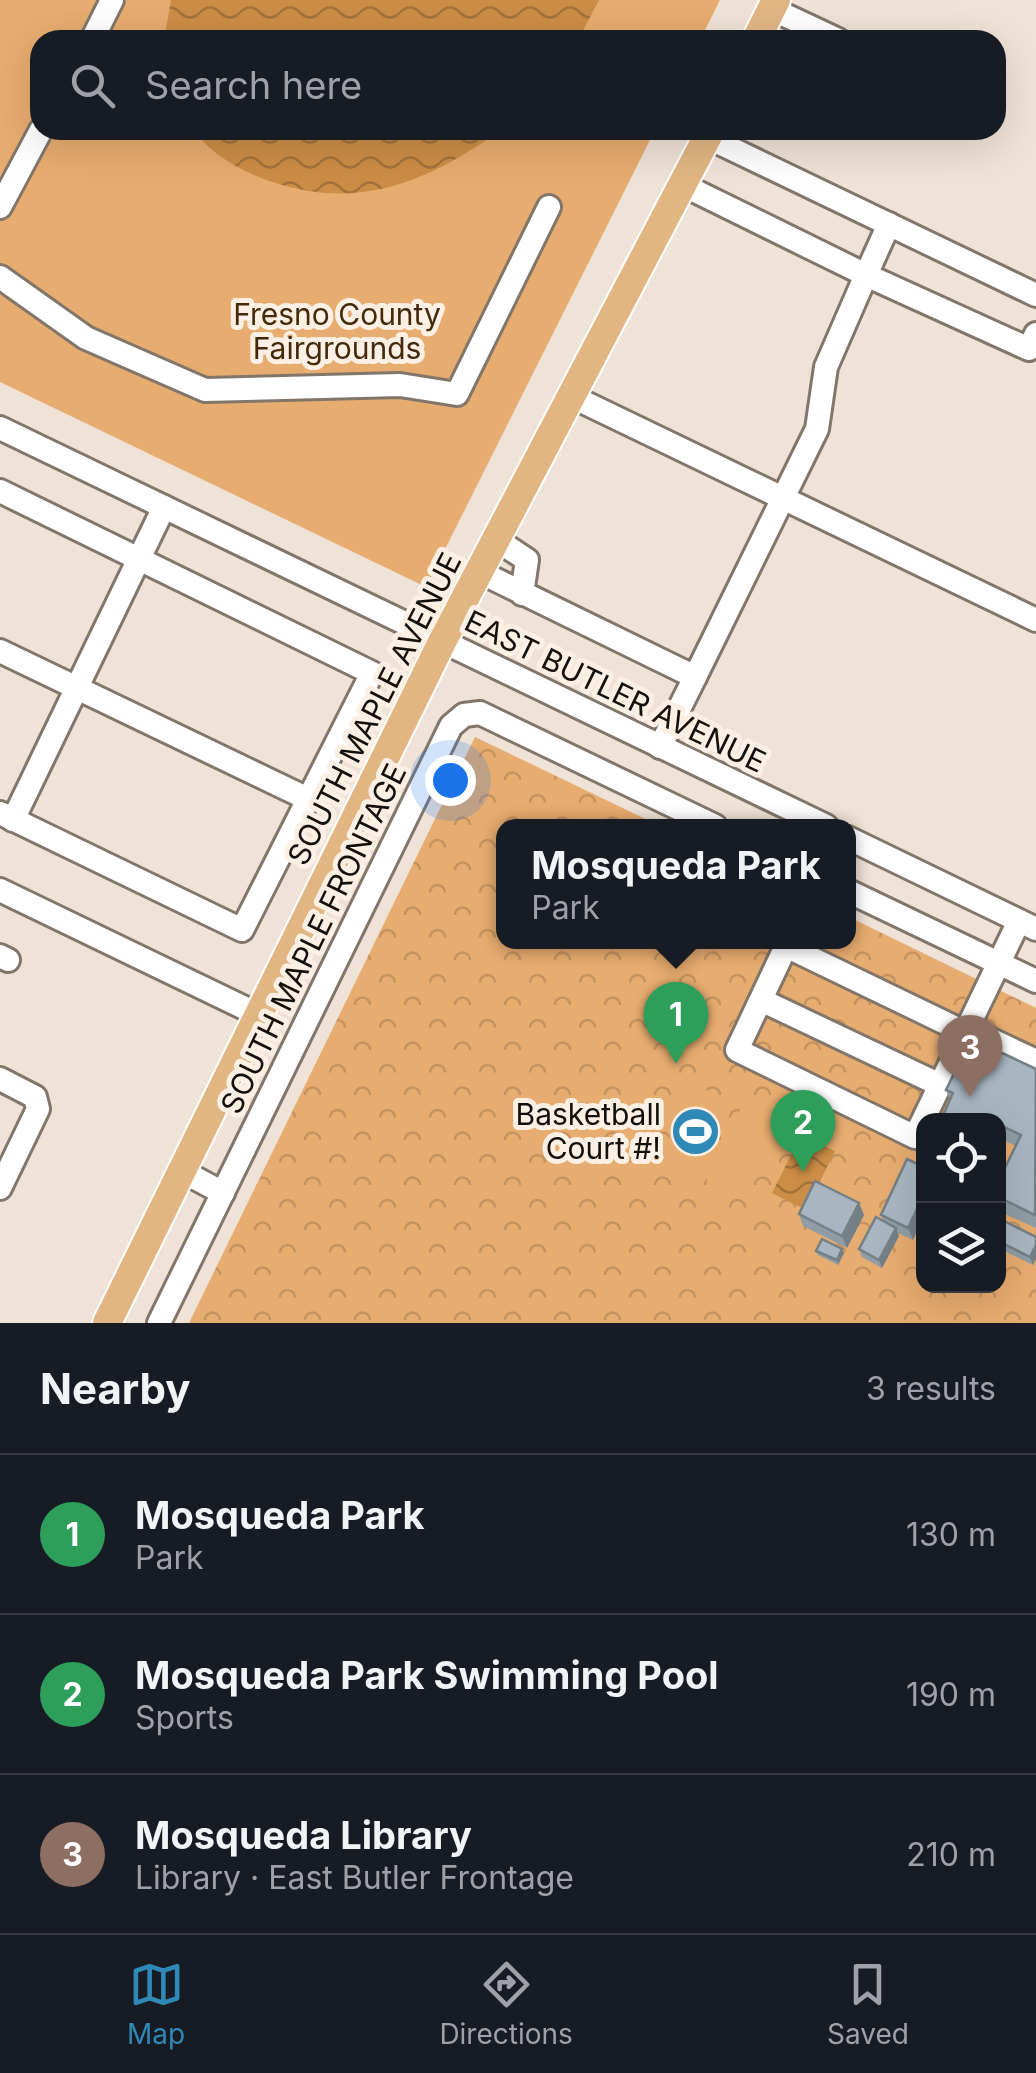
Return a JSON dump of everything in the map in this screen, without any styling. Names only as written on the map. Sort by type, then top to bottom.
[{"type":"main road","points":[[761,30],[774,4]]},
{"type":"main road","name":"SOUTH MAPLE AVENUE","points":[[107,1323],[442,642],[706,140]]},
{"type":"street","points":[[97,30],[112,0]]},
{"type":"street","points":[[774,4],[820,30]]},
{"type":"street","points":[[0,207],[35,140]]},
{"type":"street","points":[[721,140],[1036,295]]},
{"type":"street","points":[[683,185],[1029,349],[1036,334]]},
{"type":"street","points":[[0,277],[86,338],[205,390],[400,385],[458,394],[476,365],[549,206]]},
{"type":"street","points":[[660,746],[817,429],[826,366],[889,224]]},
{"type":"street","points":[[573,397],[1036,620]]},
{"type":"street","name":"EAST BUTLER AVENUE","points":[[0,428],[811,819]]},
{"type":"street","points":[[0,491],[140,558],[372,673],[242,930],[7,816],[77,688],[140,558],[164,508]]},
{"type":"street","points":[[496,540],[527,560],[522,594]]},
{"type":"street","points":[[480,572],[694,677]]},
{"type":"street","points":[[0,650],[308,799]]},
{"type":"street","name":"SOUTH MAPLE FRONTAGE","points":[[159,1323],[451,726],[464,716],[480,714],[700,819]]},
{"type":"street","points":[[786,949],[736,1050],[915,1137],[963,1029],[998,963],[1028,925],[856,842]]},
{"type":"street","points":[[0,890],[258,1015]]},
{"type":"street","points":[[856,895],[1036,981]]},
{"type":"street","points":[[798,949],[1036,1061]]},
{"type":"street","points":[[761,1000],[938,1084]]},
{"type":"street","points":[[0,1079],[36,1097],[38,1109],[0,1188]]},
{"type":"street","points":[[182,1171],[223,1193]]},
{"type":"green space","name":"Fresno County Fairgrounds","points":[[0,0],[720,0],[705,30],[30,30],[30,140],[650,140],[426,587],[0,382]]},
{"type":"green space","points":[[475,737],[645,819],[496,819],[496,949],[856,949],[856,920],[1036,1008],[1036,1323],[189,1323]]},
{"type":"green space","name":"Basketball Court #!","points":[[695,1085],[734,1104],[698,1179],[658,1160]]},
{"type":"green space","points":[[741,1108],[781,1126],[746,1200],[706,1181]]},
{"type":"water","points":[[171,0],[599,0],[583,30],[166,30]]},
{"type":"water","points":[[202,140],[486,140],[414,179],[354,193],[323,193],[256,176]]},
{"type":"water","points":[[801,1135],[835,1151],[806,1210],[772,1193]]},
{"type":"building","points":[[964,1035],[1036,1069],[1035,1215],[1006,1201],[1006,1166],[1021,1135],[1006,1128],[1006,1113],[944,1113],[953,1093],[946,1090],[958,1065],[951,1061]]},
{"type":"building","points":[[907,1159],[916,1163],[916,1211],[908,1228],[881,1215]]},
{"type":"building","points":[[815,1181],[859,1203],[842,1236],[799,1214]]},
{"type":"building","points":[[876,1217],[896,1228],[879,1260],[859,1249]]},
{"type":"building","points":[[1006,1222],[1036,1237],[1030,1257],[1006,1245]]},
{"type":"building","points":[[822,1239],[842,1249],[837,1260],[816,1251]]},
{"type":"place","name":"Mosqueda Park","points":[[676,1064]]},
{"type":"place","name":"Mosqueda Library","points":[[970,1097]]},
{"type":"place","name":"Basketball Court #!","points":[[696,1132]]},
{"type":"place","name":"Mosqueda Park Swimming Pool","points":[[803,1172]]}]
